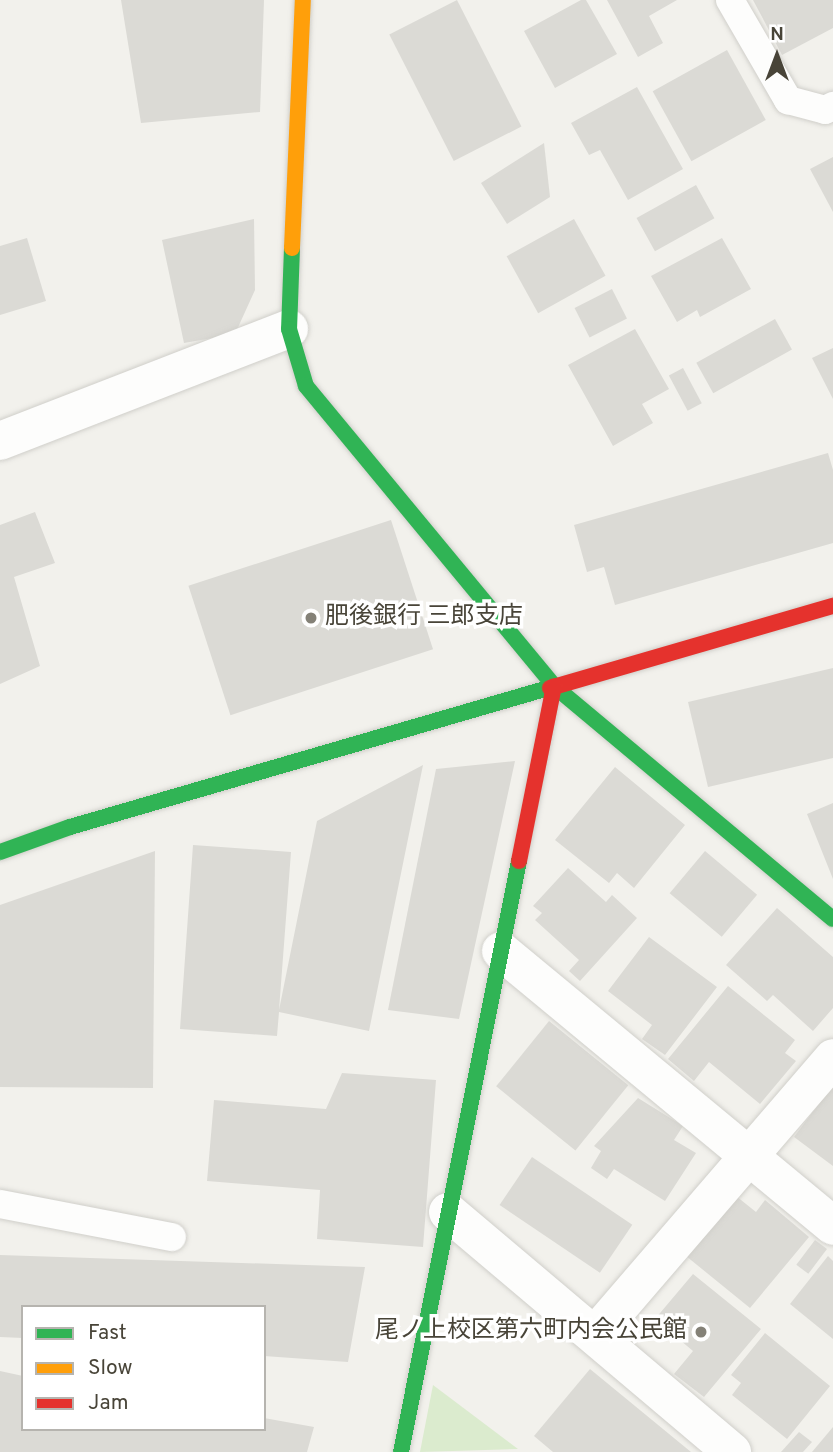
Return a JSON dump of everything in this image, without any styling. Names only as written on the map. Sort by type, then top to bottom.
[{"type":"street","points":[[303,0],[289,329],[306,386],[554,686],[833,919]]},
{"type":"street","points":[[0,441],[289,329]]},
{"type":"street","points":[[0,852],[71,827],[833,606]]},
{"type":"street","points":[[401,1452],[554,686]]},
{"type":"street","points":[[501,951],[833,1226]]},
{"type":"street","points":[[594,1335],[833,1058]]},
{"type":"street","points":[[448,1212],[732,1452]]},
{"type":"lane","points":[[730,0],[788,100],[825,110],[833,106]]},
{"type":"lane","points":[[0,1204],[172,1237]]},
{"type":"green space","points":[[433,1385],[518,1449],[420,1452]]},
{"type":"building","points":[[121,0],[264,0],[260,112],[141,123]]},
{"type":"building","points":[[457,0],[521,127],[454,161],[389,35]]},
{"type":"building","points":[[581,0],[586,0],[617,54],[555,88],[524,31]]},
{"type":"building","points":[[607,0],[677,0],[649,16],[663,43],[638,57]]},
{"type":"building","points":[[753,0],[833,0],[833,28],[782,55]]},
{"type":"building","points":[[727,50],[766,120],[691,161],[653,91]]},
{"type":"building","points":[[637,87],[683,169],[628,200],[600,150],[589,155],[571,123]]},
{"type":"building","points":[[544,143],[550,197],[507,224],[481,183]]},
{"type":"building","points":[[833,157],[833,212],[810,169]]},
{"type":"building","points":[[696,185],[714,218],[655,251],[637,218]]},
{"type":"building","points":[[254,219],[255,290],[235,334],[184,343],[162,240]]},
{"type":"building","points":[[574,219],[606,276],[538,313],[507,256]]},
{"type":"building","points":[[27,238],[46,301],[0,315],[0,246]]},
{"type":"building","points":[[722,238],[751,289],[700,317],[697,310],[677,322],[651,276]]},
{"type":"building","points":[[612,289],[627,318],[590,337],[575,308]]},
{"type":"building","points":[[775,319],[792,350],[713,393],[696,363]]},
{"type":"building","points":[[635,329],[669,389],[642,404],[653,423],[613,446],[568,365]]},
{"type":"building","points":[[833,348],[833,399],[812,358]]},
{"type":"building","points":[[683,368],[702,403],[688,411],[669,376]]},
{"type":"building","points":[[828,453],[833,470],[833,543],[615,605],[604,567],[587,572],[574,525]]},
{"type":"building","points":[[35,512],[55,563],[14,577],[40,666],[0,684],[0,525]]},
{"type":"building","name":"肥後銀行 三郎支店","points":[[391,520],[433,649],[230,715],[188,586]]},
{"type":"building","points":[[833,668],[833,758],[708,787],[688,702]]},
{"type":"building","points":[[515,761],[459,1019],[388,1010],[436,769]]},
{"type":"building","points":[[423,765],[369,1031],[279,1012],[277,1036],[180,1029],[193,845],[291,852],[279,1010],[317,821]]},
{"type":"building","points":[[615,767],[685,825],[634,888],[617,873],[609,883],[555,840]]},
{"type":"building","points":[[833,803],[833,879],[807,814]]},
{"type":"building","points":[[155,851],[153,1088],[0,1087],[0,905]]},
{"type":"building","points":[[705,851],[757,895],[722,937],[670,893]]},
{"type":"building","points":[[568,868],[606,902],[612,895],[637,918],[580,981],[569,971],[579,960],[535,920],[542,913],[533,906]]},
{"type":"building","points":[[777,908],[833,957],[833,1008],[813,1031],[773,995],[767,1001],[726,965]]},
{"type":"building","points":[[649,937],[717,987],[665,1055],[642,1039],[652,1025],[608,991]]},
{"type":"building","points":[[728,986],[795,1040],[785,1053],[796,1061],[760,1104],[709,1062],[694,1081],[668,1059]]},
{"type":"building","points":[[549,1021],[628,1085],[575,1150],[496,1086]]},
{"type":"building","points":[[342,1073],[436,1080],[423,1247],[317,1239],[320,1190],[207,1181],[214,1100],[326,1109]]},
{"type":"building","points":[[833,1085],[833,1166],[794,1137]]},
{"type":"building","points":[[638,1098],[683,1126],[674,1140],[696,1153],[665,1201],[614,1169],[607,1179],[591,1168],[601,1151],[594,1146]]},
{"type":"building","points":[[532,1157],[632,1225],[600,1273],[500,1205]]},
{"type":"building","points":[[736,1196],[756,1212],[765,1200],[809,1237],[750,1308],[686,1256]]},
{"type":"building","points":[[815,1240],[827,1249],[808,1274],[796,1265]]},
{"type":"building","points":[[0,1255],[365,1267],[348,1362],[266,1356],[266,1305],[21,1305],[21,1338],[0,1337]]},
{"type":"building","points":[[828,1256],[833,1261],[833,1339],[790,1304]]},
{"type":"building","points":[[693,1274],[761,1329],[704,1397],[674,1374],[693,1351],[655,1319]]},
{"type":"building","points":[[765,1333],[830,1386],[787,1439],[732,1395],[741,1383],[731,1375]]},
{"type":"building","points":[[590,1369],[691,1452],[553,1452],[534,1436]]},
{"type":"building","points":[[0,1371],[21,1376],[21,1431],[266,1431],[266,1418],[314,1427],[307,1452],[0,1452]]},
{"type":"building","points":[[833,1427],[833,1452],[812,1452]]},
{"type":"building","points":[[799,1432],[812,1442],[803,1452],[781,1452]]},
{"type":"traffic: fast","points":[[292,248],[289,329],[306,386],[554,686],[833,919]]},
{"type":"traffic: fast","points":[[0,852],[70,827],[550,688]]},
{"type":"traffic: fast","points":[[401,1452],[519,861]]},
{"type":"traffic: slow","points":[[292,248],[303,0]]},
{"type":"traffic: jam","points":[[550,688],[833,606]]},
{"type":"traffic: jam","points":[[519,861],[554,686]]},
{"type":"place","name":"肥後銀行 三郎支店","points":[[311,618]]},
{"type":"place","name":"尾ノ上校区第六町内会公民館","points":[[701,1332]]}]
